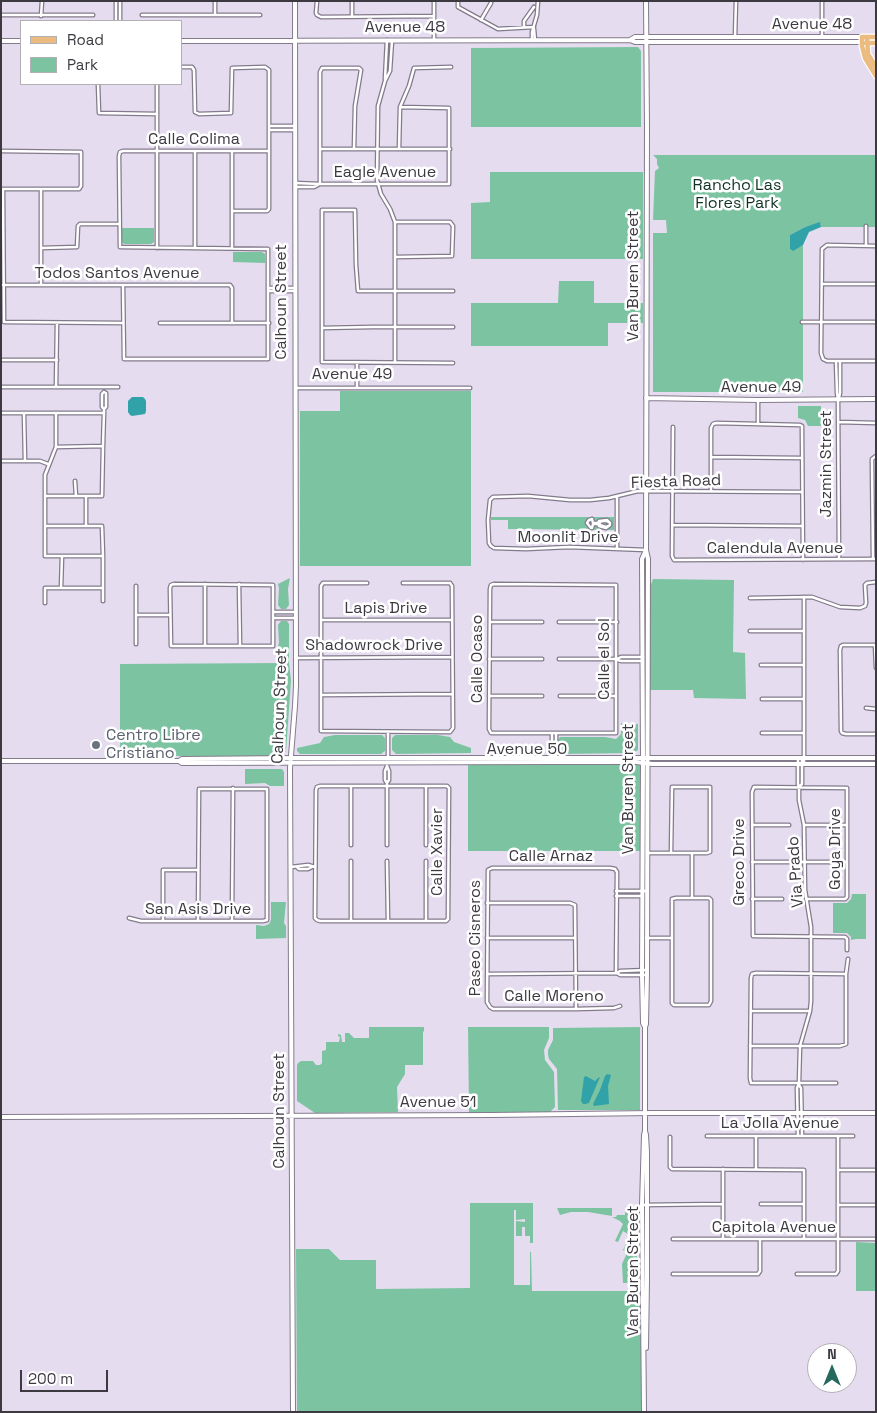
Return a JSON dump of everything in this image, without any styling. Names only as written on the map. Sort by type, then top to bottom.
[{"type":"main road","name":"Avenue 48","points":[[864,40],[876,37]]},
{"type":"main road","name":"Avenue 48","points":[[864,40],[876,42]]},
{"type":"main road","points":[[864,40],[868,54],[876,67]]},
{"type":"main road","points":[[864,40],[863,51],[866,61],[876,76]]},
{"type":"street","points":[[42,1],[42,16]]},
{"type":"street","points":[[116,1],[116,20]]},
{"type":"street","points":[[120,1],[120,20]]},
{"type":"street","points":[[215,1],[215,15]]},
{"type":"street","name":"Calhoun Street","points":[[294,1412],[291,761],[296,706],[295,1]]},
{"type":"street","points":[[317,1],[317,15],[321,17],[434,16]]},
{"type":"street","points":[[352,1],[352,16]]},
{"type":"street","points":[[434,1],[434,40]]},
{"type":"street","points":[[458,1],[458,7],[498,29],[534,27]]},
{"type":"street","points":[[534,40],[532,32],[537,15],[538,1]]},
{"type":"street","name":"Van Buren Street","points":[[644,894],[647,853],[645,659],[648,559],[646,550],[646,1]]},
{"type":"street","points":[[735,40],[736,1]]},
{"type":"street","points":[[782,42],[789,40],[819,40],[822,37],[822,1]]},
{"type":"street","points":[[481,20],[491,3]]},
{"type":"street","points":[[524,27],[524,21],[534,7]]},
{"type":"street","points":[[1,16],[93,15]]},
{"type":"street","points":[[142,15],[260,15]]},
{"type":"street","name":"Avenue 48","points":[[182,41],[630,40],[635,37],[647,40],[735,40],[822,37],[864,40]]},
{"type":"street","points":[[389,40],[385,81],[378,106],[378,184],[382,198],[390,209],[395,222],[395,363]]},
{"type":"street","name":"Avenue 48","points":[[735,40],[782,42],[864,40]]},
{"type":"street","points":[[1,41],[20,41]]},
{"type":"street","points":[[182,67],[194,68],[195,113],[231,113],[232,68],[268,68],[268,210],[232,211]]},
{"type":"street","points":[[399,148],[400,107],[409,86],[413,70],[415,68],[451,67]]},
{"type":"street","points":[[320,184],[321,68],[361,68],[362,72],[355,106],[354,148]]},
{"type":"street","points":[[98,85],[99,113],[157,114]]},
{"type":"street","points":[[157,85],[157,248]]},
{"type":"street","points":[[320,148],[450,148],[449,108],[400,107]]},
{"type":"street","points":[[269,128],[295,128]]},
{"type":"street","name":"Eagle Avenue","points":[[295,185],[449,184],[450,148]]},
{"type":"street","points":[[1,151],[81,152],[81,188],[2,189],[4,322],[124,323]]},
{"type":"street","points":[[194,151],[194,248]]},
{"type":"street","points":[[232,151],[232,248]]},
{"type":"street","name":"Calle Colima","points":[[119,224],[120,152],[269,151]]},
{"type":"street","points":[[41,189],[41,285]]},
{"type":"street","points":[[453,291],[358,290],[355,210],[322,210],[322,362],[453,363]]},
{"type":"street","points":[[395,222],[452,223],[452,256],[395,256]]},
{"type":"street","points":[[41,248],[77,247],[78,226],[80,224],[119,224],[120,247],[268,249],[268,359],[124,359],[124,285]]},
{"type":"street","points":[[866,226],[866,246]]},
{"type":"street","points":[[876,246],[827,245],[823,247],[821,353],[826,361],[876,361]]},
{"type":"street","points":[[822,284],[876,284]]},
{"type":"street","name":"Todos Santos Avenue","points":[[4,286],[231,286],[232,323]]},
{"type":"street","points":[[269,289],[295,289]]},
{"type":"street","points":[[802,322],[876,322]]},
{"type":"street","points":[[56,387],[57,323]]},
{"type":"street","points":[[160,323],[269,323]]},
{"type":"street","points":[[321,328],[453,327]]},
{"type":"street","points":[[1,360],[57,360]]},
{"type":"street","name":"Jazmin Street","points":[[838,361],[836,393],[838,399],[839,559]]},
{"type":"street","points":[[357,363],[357,388]]},
{"type":"street","points":[[1,387],[118,387]]},
{"type":"street","points":[[45,496],[102,496],[104,409],[102,407],[102,394],[104,387]]},
{"type":"street","name":"Avenue 49","points":[[295,388],[470,388]]},
{"type":"street","points":[[104,392],[106,394],[106,407],[104,409]]},
{"type":"street","name":"Avenue 49","points":[[646,398],[876,400]]},
{"type":"street","points":[[758,400],[758,424]]},
{"type":"street","points":[[1,413],[104,413]]},
{"type":"street","points":[[24,413],[24,461]]},
{"type":"street","points":[[56,413],[56,447],[45,474],[45,556],[103,556]]},
{"type":"street","points":[[838,422],[876,422]]},
{"type":"street","points":[[711,491],[711,428],[713,424],[797,424],[802,426],[803,560]]},
{"type":"street","points":[[673,427],[673,525],[803,526]]},
{"type":"street","points":[[56,447],[103,446]]},
{"type":"street","points":[[874,559],[872,459],[876,456]]},
{"type":"street","points":[[711,457],[802,458]]},
{"type":"street","points":[[1,461],[40,461],[48,464]]},
{"type":"street","points":[[75,481],[76,496]]},
{"type":"street","name":"Fiesta Road","points":[[490,546],[488,524],[490,498],[528,496],[580,500],[600,499],[638,491],[802,492]]},
{"type":"street","points":[[86,496],[86,526]]},
{"type":"street","points":[[617,496],[617,549]]},
{"type":"street","points":[[591,520],[593,523],[606,520],[610,522],[600,522],[599,524],[602,526],[606,527],[610,524],[606,528],[593,524],[591,528],[587,523],[591,520]]},
{"type":"street","name":"Calendula Avenue","points":[[673,525],[672,556],[674,560],[874,559]]},
{"type":"street","points":[[44,526],[102,526],[103,601]]},
{"type":"street","name":"Moonlit Drive","points":[[490,546],[494,548],[520,549],[557,547],[646,550]]},
{"type":"street","points":[[61,588],[62,556]]},
{"type":"street","points":[[750,598],[804,597],[819,599],[840,607],[863,608],[866,603],[865,585],[870,582],[876,582]]},
{"type":"street","points":[[367,584],[322,584],[321,731],[452,731],[451,584],[403,583]]},
{"type":"street","points":[[205,584],[205,646]]},
{"type":"street","points":[[205,584],[273,585],[273,646],[171,646],[171,585],[205,584]]},
{"type":"street","points":[[239,584],[240,646]]},
{"type":"street","name":"Calle Ocaso","points":[[554,734],[490,733],[490,585],[616,585]]},
{"type":"street","name":"Calle el Sol","points":[[554,734],[616,733],[616,585]]},
{"type":"street","points":[[136,586],[136,644]]},
{"type":"street","points":[[45,603],[45,588],[103,588]]},
{"type":"street","points":[[801,764],[804,733],[804,597]]},
{"type":"street","points":[[274,612],[295,612]]},
{"type":"street","points":[[136,615],[170,615]]},
{"type":"street","points":[[274,618],[295,618]]},
{"type":"street","name":"Lapis Drive","points":[[321,620],[452,620]]},
{"type":"street","points":[[490,622],[542,622]]},
{"type":"street","points":[[559,622],[617,622]]},
{"type":"street","points":[[750,631],[804,631]]},
{"type":"street","points":[[876,668],[875,645],[841,646],[840,728],[842,733],[846,734],[876,734]]},
{"type":"street","name":"Shadowrock Drive","points":[[295,658],[452,657]]},
{"type":"street","points":[[560,659],[617,659],[622,657],[645,659]]},
{"type":"street","points":[[490,659],[542,659]]},
{"type":"street","points":[[761,665],[804,665]]},
{"type":"street","points":[[321,695],[452,694]]},
{"type":"street","points":[[489,696],[542,696]]},
{"type":"street","points":[[560,696],[617,696]]},
{"type":"street","points":[[762,699],[804,699]]},
{"type":"street","points":[[866,708],[876,709]]},
{"type":"street","points":[[387,845],[387,785],[385,771],[388,762],[388,732]]},
{"type":"street","points":[[762,733],[804,733]]},
{"type":"street","points":[[554,734],[554,760]]},
{"type":"street","points":[[672,764],[684,761],[701,762],[705,758],[710,762],[738,762],[744,764]]},
{"type":"street","name":"Via Prado","points":[[800,1136],[797,1088],[799,1084],[800,1046],[810,1011],[811,974],[811,920],[806,899],[804,825],[800,787],[798,784],[801,758]]},
{"type":"street","name":"Avenue 50","points":[[1,761],[179,761],[182,763],[876,758]]},
{"type":"street","name":"Van Buren Street","points":[[645,760],[642,853],[644,894],[643,1023],[645,1028],[645,1412]]},
{"type":"street","name":"Avenue 50","points":[[645,760],[672,764],[876,764]]},
{"type":"street","points":[[351,786],[351,845]]},
{"type":"street","points":[[426,845],[426,786],[317,787],[313,867],[315,918],[320,921],[426,921],[426,861]]},
{"type":"street","name":"Calle Xavier","points":[[426,786],[447,786],[449,788],[449,916],[446,921],[426,921]]},
{"type":"street","points":[[642,853],[647,853],[671,853],[692,853],[710,852],[710,787],[672,787],[671,853]]},
{"type":"street","name":"Greco Drive","points":[[800,787],[752,788],[752,936],[811,937]]},
{"type":"street","name":"Goya Drive","points":[[800,787],[847,788],[847,899],[806,899]]},
{"type":"street","points":[[198,921],[199,789],[233,788],[232,921]]},
{"type":"street","name":"San Asis Drive","points":[[129,918],[141,921],[266,920],[266,789],[233,788]]},
{"type":"street","points":[[752,825],[789,825]]},
{"type":"street","points":[[804,825],[848,825]]},
{"type":"street","points":[[692,853],[692,898]]},
{"type":"street","points":[[351,861],[351,921]]},
{"type":"street","points":[[388,861],[388,921]]},
{"type":"street","points":[[752,862],[848,862]]},
{"type":"street","points":[[291,867],[299,865],[313,867]]},
{"type":"street","name":"Calle Arnaz","points":[[488,870],[492,868],[610,868],[615,869],[616,872],[616,891]]},
{"type":"street","points":[[162,921],[163,870],[198,870]]},
{"type":"street","name":"Paseo Cisneros","points":[[488,870],[488,1006]]},
{"type":"street","points":[[617,973],[616,891],[644,894]]},
{"type":"street","points":[[616,896],[644,894]]},
{"type":"street","points":[[692,898],[711,899],[711,1004],[672,1004],[672,899],[692,898]]},
{"type":"street","points":[[752,899],[782,899]]},
{"type":"street","points":[[487,903],[574,904],[576,907],[576,1008]]},
{"type":"street","points":[[811,937],[847,938],[847,950]]},
{"type":"street","points":[[487,938],[575,938]]},
{"type":"street","points":[[644,938],[672,938]]},
{"type":"street","points":[[750,1046],[840,1046],[846,1044],[846,974],[848,959]]},
{"type":"street","points":[[487,974],[617,973],[620,971],[644,973]]},
{"type":"street","points":[[836,1083],[751,1083],[751,978],[752,974],[756,973],[846,974]]},
{"type":"street","name":"Calle Moreno","points":[[488,1006],[492,1009],[614,1008],[620,1006]]},
{"type":"street","points":[[751,1011],[810,1011]]},
{"type":"street","name":"Avenue 51","points":[[1,1117],[876,1113]]},
{"type":"street","points":[[670,1136],[670,1169],[804,1170],[804,1239]]},
{"type":"street","name":"La Jolla Avenue","points":[[707,1136],[853,1136]]},
{"type":"street","points":[[756,1136],[756,1170]]},
{"type":"street","points":[[798,1274],[837,1273],[838,1136]]},
{"type":"street","points":[[723,1170],[723,1239]]},
{"type":"street","points":[[838,1170],[876,1170]]},
{"type":"street","points":[[645,1205],[723,1204]]},
{"type":"street","points":[[761,1204],[804,1204]]},
{"type":"street","name":"Van Buren Street","points":[[645,1205],[642,1266],[645,1412]]},
{"type":"street","points":[[838,1205],[876,1205]]},
{"type":"street","name":"Capitola Avenue","points":[[673,1239],[876,1239]]},
{"type":"street","points":[[673,1274],[758,1274],[760,1271],[760,1239]]},
{"type":"street","points":[[640,1288],[640,1270],[642,1266]]},
{"type":"green space","points":[[638,47],[641,51],[641,127],[471,127],[471,48]]},
{"type":"green space","name":"Rancho Las Flores Park","points":[[653,155],[876,155],[876,227],[821,227],[820,223],[805,227],[790,235],[790,249],[793,250],[803,245],[803,392],[653,392],[653,233],[667,233],[666,220],[653,220],[655,171],[659,168],[657,159]]},
{"type":"green space","points":[[490,172],[643,172],[643,259],[471,259],[471,203],[490,202]]},
{"type":"green space","points":[[122,228],[154,228],[154,242],[151,244],[124,244],[122,242]]},
{"type":"green space","points":[[233,252],[262,252],[265,254],[265,263],[233,262]]},
{"type":"green space","points":[[559,281],[594,281],[594,303],[643,303],[643,323],[608,323],[608,346],[471,346],[471,303],[558,303]]},
{"type":"green space","points":[[340,391],[471,391],[471,566],[300,566],[300,411],[340,411]]},
{"type":"green space","points":[[798,406],[821,406],[821,426],[808,426],[805,420],[798,418]]},
{"type":"green space","points":[[491,517],[614,517],[614,530],[508,529],[508,520],[491,520]]},
{"type":"green space","points":[[290,578],[288,589],[289,605],[286,609],[281,609],[278,605],[278,584]]},
{"type":"green space","points":[[653,579],[734,580],[733,652],[745,653],[746,699],[694,698],[693,690],[649,690],[650,587]]},
{"type":"green space","points":[[281,621],[287,621],[289,624],[291,680],[286,752],[283,753],[283,756],[120,756],[120,664],[282,663],[275,650],[279,643],[278,625]]},
{"type":"green space","points":[[621,723],[628,725],[638,724],[638,750],[633,753],[561,754],[558,750],[558,739],[560,737],[605,737],[616,739],[621,734]]},
{"type":"green space","points":[[335,735],[382,735],[385,738],[385,751],[381,754],[300,754],[297,751],[297,748],[320,743],[324,737]]},
{"type":"green space","points":[[395,735],[438,735],[450,737],[454,742],[471,748],[471,753],[396,754],[392,750],[392,738]]},
{"type":"green space","points":[[468,764],[640,764],[640,851],[468,851]]},
{"type":"green space","points":[[245,769],[282,769],[284,772],[284,786],[270,786],[265,783],[245,784]]},
{"type":"green space","points":[[852,894],[866,894],[866,939],[851,940],[847,933],[833,933],[833,903],[847,903],[851,899]]},
{"type":"green space","points":[[271,902],[286,902],[284,923],[286,926],[286,938],[256,939],[256,925],[264,926],[269,924],[271,920]]},
{"type":"green space","points":[[369,1027],[424,1027],[423,1065],[405,1065],[405,1074],[397,1087],[398,1112],[315,1113],[297,1101],[298,1063],[301,1061],[313,1061],[316,1065],[320,1065],[322,1063],[322,1051],[326,1050],[326,1042],[339,1042],[340,1037],[338,1034],[341,1035],[342,1042],[345,1042],[345,1033],[349,1033],[354,1038],[369,1038]]},
{"type":"green space","points":[[468,1027],[549,1027],[549,1038],[544,1050],[545,1060],[554,1072],[555,1107],[550,1112],[469,1113]]},
{"type":"green space","points":[[640,1027],[640,1110],[558,1110],[557,1069],[548,1055],[548,1050],[553,1040],[553,1028]]},
{"type":"green space","points":[[470,1203],[533,1203],[533,1243],[530,1243],[530,1236],[525,1236],[525,1227],[522,1227],[522,1236],[516,1236],[516,1221],[525,1222],[525,1219],[516,1220],[516,1210],[514,1210],[514,1285],[530,1285],[531,1252],[532,1291],[637,1291],[640,1294],[642,1412],[297,1412],[296,1249],[329,1249],[340,1260],[376,1260],[376,1289],[470,1288]]},
{"type":"green space","points":[[625,1207],[637,1207],[637,1280],[634,1283],[623,1283],[622,1264],[627,1253],[623,1250],[626,1244],[630,1246],[634,1238],[623,1231],[618,1242],[615,1241],[623,1224],[612,1217],[625,1215]]},
{"type":"green space","points":[[557,1208],[612,1208],[612,1216],[588,1212],[571,1212],[560,1215]]},
{"type":"green space","points":[[856,1242],[876,1243],[876,1291],[856,1291]]},
{"type":"water","points":[[820,222],[821,227],[809,232],[803,245],[793,251],[790,249],[790,235]]},
{"type":"water","points":[[132,397],[143,397],[145,399],[145,414],[130,415],[128,412],[128,401]]},
{"type":"water","points":[[607,1074],[611,1075],[608,1086],[609,1104],[594,1106],[593,1104]]},
{"type":"water","points":[[586,1076],[595,1081],[600,1077],[589,1103],[583,1104],[581,1101],[584,1077]]},
{"type":"place","name":"Centro Libre Cristiano","points":[[96,745]]}]
